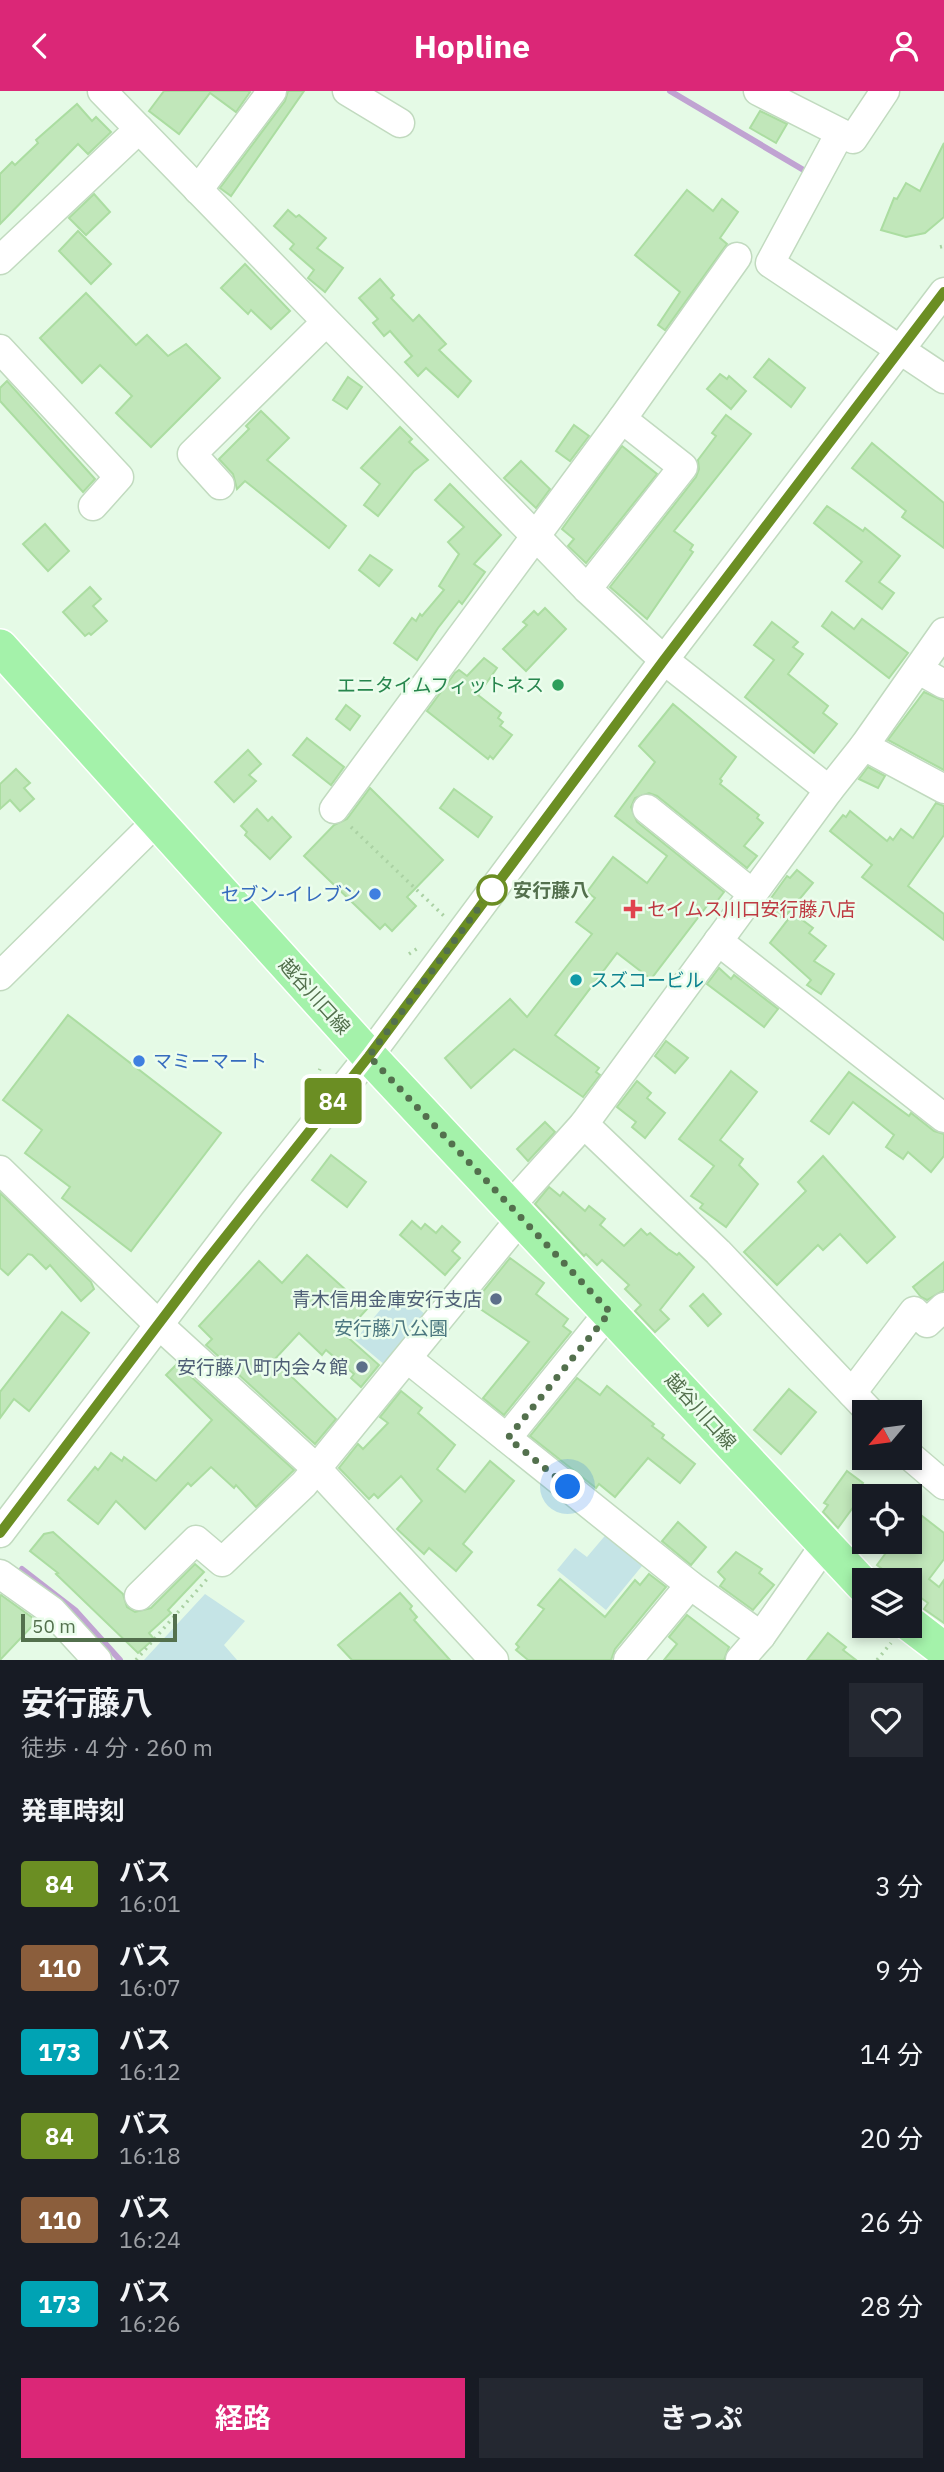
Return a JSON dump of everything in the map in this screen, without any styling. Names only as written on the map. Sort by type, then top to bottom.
[{"type":"main road","name":"越谷川口線","points":[[0,647],[369,1056],[852,1574]]},
{"type":"main road","points":[[922,1633],[944,1650]]},
{"type":"street","points":[[102,91],[587,589],[664,660],[829,790]]},
{"type":"street","points":[[198,190],[272,91]]},
{"type":"street","points":[[347,91],[400,123]]},
{"type":"street","points":[[758,91],[853,139],[885,91]]},
{"type":"street","points":[[0,260],[139,129]]},
{"type":"street","points":[[840,133],[770,263],[944,379]]},
{"type":"street","points":[[334,809],[536,537],[737,257]]},
{"type":"street","points":[[0,1533],[158,1324],[369,1056],[664,660],[944,292]]},
{"type":"street","points":[[220,485],[192,454],[326,322]]},
{"type":"street","points":[[0,349],[119,477],[93,506]]},
{"type":"street","points":[[587,589],[683,467],[622,419]]},
{"type":"street","points":[[139,1597],[195,1540],[222,1562],[317,1469],[408,1359],[864,746],[944,632]]},
{"type":"street","points":[[919,670],[944,684]]},
{"type":"street","points":[[864,746],[944,789]]},
{"type":"street","points":[[647,809],[753,894]]},
{"type":"street","points":[[0,976],[156,822]]},
{"type":"street","points":[[718,941],[944,1118]]},
{"type":"street","points":[[584,1124],[718,1252],[858,1400]]},
{"type":"street","points":[[0,1170],[158,1324],[317,1469],[494,1660]]},
{"type":"street","points":[[863,1400],[914,1311],[927,1323],[944,1307]]},
{"type":"street","points":[[508,1438],[610,1312]]},
{"type":"street","points":[[408,1359],[690,1585],[761,1636]]},
{"type":"street","points":[[922,1466],[944,1485]]},
{"type":"street","points":[[740,1660],[761,1636],[824,1546]]},
{"type":"street","points":[[0,1574],[52,1611],[97,1660]]},
{"type":"street","points":[[628,1660],[690,1585]]},
{"type":"path","points":[[334,809],[461,932]]},
{"type":"path","points":[[136,1660],[222,1562]]},
{"type":"green space","name":"安行藤八公園","points":[[397,1290],[427,1316],[385,1365],[355,1340]]},
{"type":"green space","points":[[609,1531],[646,1561],[606,1610],[557,1570],[575,1548],[587,1557]]},
{"type":"green space","points":[[205,1594],[245,1621],[224,1645],[237,1660],[144,1660]]},
{"type":"building","points":[[164,91],[250,92],[236,112],[210,93],[179,134],[149,111]]},
{"type":"building","points":[[288,91],[304,91],[231,196],[220,188],[285,101]]},
{"type":"building","points":[[77,104],[92,121],[96,117],[111,132],[88,154],[78,144],[0,224],[0,174],[12,162],[15,165],[38,143],[36,140]]},
{"type":"building","points":[[760,111],[787,124],[776,143],[750,128]]},
{"type":"building","points":[[944,143],[944,217],[925,233],[906,237],[881,230],[894,198],[897,199],[906,183],[920,191]]},
{"type":"building","points":[[687,190],[713,211],[722,199],[738,212],[720,238],[727,244],[665,330],[658,325],[680,292],[635,255]]},
{"type":"building","points":[[94,194],[110,212],[86,235],[69,218]]},
{"type":"building","points":[[288,210],[296,217],[299,215],[326,238],[317,248],[343,268],[325,292],[308,278],[314,270],[290,249],[294,244],[274,226]]},
{"type":"building","points":[[78,231],[111,264],[91,284],[59,251]]},
{"type":"building","points":[[245,264],[290,311],[271,329],[251,310],[248,314],[221,288]]},
{"type":"building","points":[[380,279],[394,295],[391,298],[413,321],[419,315],[446,344],[439,350],[471,381],[458,397],[426,368],[418,376],[405,362],[412,356],[390,331],[384,336],[373,323],[378,319],[359,298]]},
{"type":"building","points":[[86,293],[136,345],[147,335],[168,356],[186,344],[220,378],[151,447],[116,413],[132,396],[100,365],[82,383],[40,338]]},
{"type":"building","points":[[769,359],[805,388],[791,407],[754,377]]},
{"type":"building","points":[[720,374],[727,379],[729,376],[746,391],[731,409],[707,389]]},
{"type":"building","points":[[348,377],[362,387],[347,409],[333,400]]},
{"type":"building","points":[[7,381],[95,479],[83,492],[0,401],[0,388]]},
{"type":"building","points":[[261,411],[289,438],[267,460],[346,526],[329,548],[245,481],[237,489],[233,474],[219,459],[249,429],[246,426]]},
{"type":"building","points":[[726,415],[751,434],[674,531],[693,545],[690,550],[693,552],[647,619],[610,587],[696,477],[698,460],[716,436],[712,433]]},
{"type":"building","points":[[574,425],[589,436],[570,461],[556,451]]},
{"type":"building","points":[[400,427],[412,439],[409,442],[428,460],[414,471],[378,516],[364,505],[380,484],[361,468]]},
{"type":"building","points":[[872,443],[944,503],[944,548],[902,517],[906,511],[852,468]]},
{"type":"building","points":[[622,446],[657,474],[586,563],[568,546],[574,539],[562,529]]},
{"type":"building","points":[[521,461],[550,489],[536,508],[504,478]]},
{"type":"building","points":[[450,484],[501,535],[474,564],[485,572],[462,604],[459,601],[438,628],[417,660],[394,643],[412,618],[416,621],[420,614],[422,616],[444,590],[439,586],[459,554],[448,542],[464,527],[435,500]]},
{"type":"building","points":[[827,506],[863,531],[865,528],[900,556],[879,582],[894,593],[882,609],[846,581],[862,562],[814,523]]},
{"type":"building","points":[[45,524],[69,551],[48,571],[23,544]]},
{"type":"building","points":[[370,555],[392,570],[379,586],[359,570]]},
{"type":"building","points":[[90,587],[101,599],[93,606],[107,621],[91,635],[89,633],[85,636],[63,612]]},
{"type":"building","points":[[545,608],[566,629],[526,671],[503,649],[527,625],[523,622],[534,611],[538,615]]},
{"type":"building","points":[[832,612],[854,629],[862,619],[908,653],[889,678],[822,626]]},
{"type":"building","points":[[772,622],[798,642],[793,647],[803,654],[788,674],[828,706],[823,713],[837,724],[814,753],[745,697],[774,660],[754,645]]},
{"type":"building","points":[[484,658],[497,668],[478,695],[501,713],[498,718],[503,722],[500,726],[512,735],[493,759],[490,756],[488,759],[427,711],[455,673],[459,670],[467,676]]},
{"type":"building","points":[[924,692],[944,701],[944,770],[888,740]]},
{"type":"building","points":[[673,704],[736,757],[720,779],[720,784],[759,815],[757,818],[763,823],[744,846],[757,856],[747,868],[657,796],[649,793],[635,798],[631,807],[637,822],[724,892],[714,905],[710,902],[651,979],[617,953],[555,1035],[599,1068],[596,1072],[600,1075],[583,1097],[514,1049],[471,1088],[445,1058],[510,999],[527,1017],[592,934],[576,922],[595,898],[587,892],[613,857],[647,883],[667,856],[615,816],[655,762],[639,746]]},
{"type":"building","points":[[346,705],[360,716],[350,730],[336,719]]},
{"type":"building","points":[[307,738],[344,767],[331,785],[293,755]]},
{"type":"building","points":[[248,750],[261,764],[249,775],[256,781],[234,802],[215,782]]},
{"type":"building","points":[[868,767],[885,776],[878,788],[859,779]]},
{"type":"building","points":[[16,769],[30,783],[24,788],[34,799],[20,811],[10,800],[0,809],[0,784]]},
{"type":"building","points":[[370,788],[443,860],[407,897],[416,906],[392,931],[385,924],[380,929],[304,856],[334,825],[347,819]]},
{"type":"building","points":[[454,789],[492,817],[478,837],[440,808]]},
{"type":"building","points":[[936,803],[944,806],[944,835],[908,886],[944,914],[944,940],[862,877],[872,865],[830,831],[843,815],[846,817],[850,811],[887,841],[890,837],[893,840],[901,829],[913,838]]},
{"type":"building","points":[[257,809],[268,821],[272,817],[291,837],[270,859],[245,835],[247,832],[241,826]]},
{"type":"building","points":[[797,870],[813,883],[783,919],[766,905],[787,876],[790,878]]},
{"type":"building","points":[[793,913],[813,928],[809,933],[826,946],[814,961],[834,974],[821,994],[807,985],[811,980],[770,943]]},
{"type":"building","points":[[719,968],[731,979],[734,975],[778,1009],[764,1027],[707,984]]},
{"type":"building","points":[[68,1015],[221,1133],[131,1251],[62,1198],[70,1187],[25,1153],[42,1130],[3,1100]]},
{"type":"building","points":[[666,1041],[688,1058],[675,1073],[655,1056]]},
{"type":"building","points":[[731,1071],[757,1092],[720,1140],[743,1159],[739,1165],[758,1184],[726,1227],[700,1208],[703,1204],[691,1196],[714,1166],[679,1139]]},
{"type":"building","points":[[849,1072],[909,1116],[911,1113],[934,1131],[944,1134],[944,1156],[931,1172],[908,1152],[903,1159],[886,1147],[894,1135],[853,1102],[829,1134],[811,1121]]},
{"type":"building","points":[[637,1081],[651,1093],[647,1098],[665,1113],[645,1138],[632,1127],[636,1122],[617,1107]]},
{"type":"building","points":[[545,1122],[555,1132],[528,1161],[517,1149]]},
{"type":"building","points":[[331,1155],[366,1182],[347,1207],[312,1180]]},
{"type":"building","points":[[823,1156],[895,1237],[867,1263],[840,1234],[823,1250],[818,1245],[777,1285],[744,1252],[806,1191],[798,1182]]},
{"type":"building","points":[[549,1187],[560,1196],[563,1192],[585,1211],[589,1206],[605,1219],[600,1225],[624,1246],[641,1229],[677,1255],[679,1253],[694,1267],[660,1310],[669,1319],[655,1332],[635,1311],[641,1305],[625,1289],[629,1285],[602,1260],[597,1265],[586,1254],[584,1256],[535,1204]]},
{"type":"building","points":[[0,1193],[91,1282],[94,1289],[81,1301],[50,1265],[46,1269],[32,1255],[28,1254],[8,1275],[0,1268]]},
{"type":"building","points":[[412,1221],[421,1229],[425,1224],[436,1233],[442,1226],[460,1242],[452,1251],[460,1258],[445,1275],[400,1235]]},
{"type":"building","points":[[307,1255],[367,1309],[344,1334],[379,1365],[361,1387],[351,1378],[354,1374],[326,1350],[322,1355],[299,1333],[274,1360],[336,1419],[315,1444],[206,1345],[212,1339],[199,1326],[259,1261],[282,1283]]},
{"type":"building","points":[[510,1258],[544,1283],[536,1294],[568,1319],[563,1326],[571,1332],[504,1415],[483,1398],[529,1342],[473,1304]]},
{"type":"building","points":[[944,1262],[944,1290],[927,1300],[921,1297],[913,1287]]},
{"type":"building","points":[[703,1294],[721,1314],[708,1326],[690,1306]]},
{"type":"building","points":[[62,1312],[89,1333],[29,1411],[14,1399],[0,1418],[0,1392]]},
{"type":"building","points":[[177,1364],[294,1470],[256,1507],[236,1485],[234,1488],[211,1467],[191,1486],[188,1483],[145,1529],[116,1501],[98,1524],[68,1500],[95,1467],[98,1470],[111,1453],[122,1461],[124,1457],[156,1481],[212,1420],[166,1375]]},
{"type":"building","points":[[577,1378],[600,1395],[607,1386],[654,1424],[652,1426],[664,1435],[662,1438],[695,1464],[680,1483],[648,1458],[615,1497],[599,1484],[596,1488],[530,1436]]},
{"type":"building","points":[[789,1389],[816,1412],[781,1454],[754,1430]]},
{"type":"building","points":[[401,1391],[422,1408],[418,1413],[455,1445],[437,1469],[465,1492],[490,1461],[514,1481],[463,1544],[472,1552],[456,1571],[429,1548],[424,1554],[397,1529],[422,1501],[401,1476],[378,1498],[374,1494],[369,1499],[339,1468],[358,1444],[363,1449],[388,1423],[380,1417]]},
{"type":"building","points":[[847,1471],[863,1483],[852,1484],[852,1509],[838,1528],[823,1512],[828,1505],[824,1503]]},
{"type":"building","points":[[922,1516],[944,1533],[944,1559],[929,1579],[939,1587],[944,1580],[944,1623],[924,1609],[928,1603],[922,1599],[922,1568],[881,1568],[877,1565],[885,1554],[922,1554]]},
{"type":"building","points":[[678,1522],[706,1547],[691,1565],[662,1541]]},
{"type":"building","points":[[53,1532],[123,1594],[127,1607],[135,1612],[151,1608],[195,1564],[204,1572],[168,1610],[171,1613],[149,1633],[154,1639],[138,1653],[56,1574],[58,1573],[30,1551],[44,1534]]},
{"type":"building","points":[[736,1552],[762,1569],[759,1573],[774,1585],[753,1610],[720,1586],[725,1579],[718,1572]]},
{"type":"building","points":[[649,1574],[666,1587],[615,1649],[611,1660],[528,1660],[516,1650],[519,1647],[516,1644],[544,1609],[538,1605],[560,1579],[605,1617],[635,1580],[640,1585]]},
{"type":"building","points":[[400,1593],[412,1606],[410,1609],[417,1617],[414,1620],[450,1660],[352,1660],[338,1645]]},
{"type":"building","points":[[1,1595],[37,1621],[0,1660],[0,1597]]},
{"type":"building","points":[[687,1615],[729,1647],[724,1660],[664,1660],[677,1644],[669,1637]]},
{"type":"building","points":[[828,1633],[846,1647],[843,1650],[856,1660],[807,1660]]},
{"type":"waterway","points":[[670,91],[807,172],[805,176]]},
{"type":"waterway","points":[[22,1569],[75,1610],[120,1660]]},
{"type":"bus line","name":"84","points":[[0,1533],[204,1264],[369,1056],[664,660],[944,292]]},
{"type":"place","name":"エニタイムフィットネス","points":[[558,685]]},
{"type":"place","name":"安行藤八","points":[[492,890]]},
{"type":"place","name":"セブン-イレブン","points":[[375,894]]},
{"type":"place","name":"セイムス川口安行藤八店","points":[[633,909]]},
{"type":"place","name":"スズコービル","points":[[576,980]]},
{"type":"place","name":"マミーマート","points":[[139,1061]]},
{"type":"place","name":"青木信用金庫安行支店","points":[[496,1299]]},
{"type":"place","name":"安行藤八町内会々館","points":[[362,1367]]},
{"type":"route","points":[[492,890],[369,1056],[610,1312],[508,1438],[568,1487]]}]
